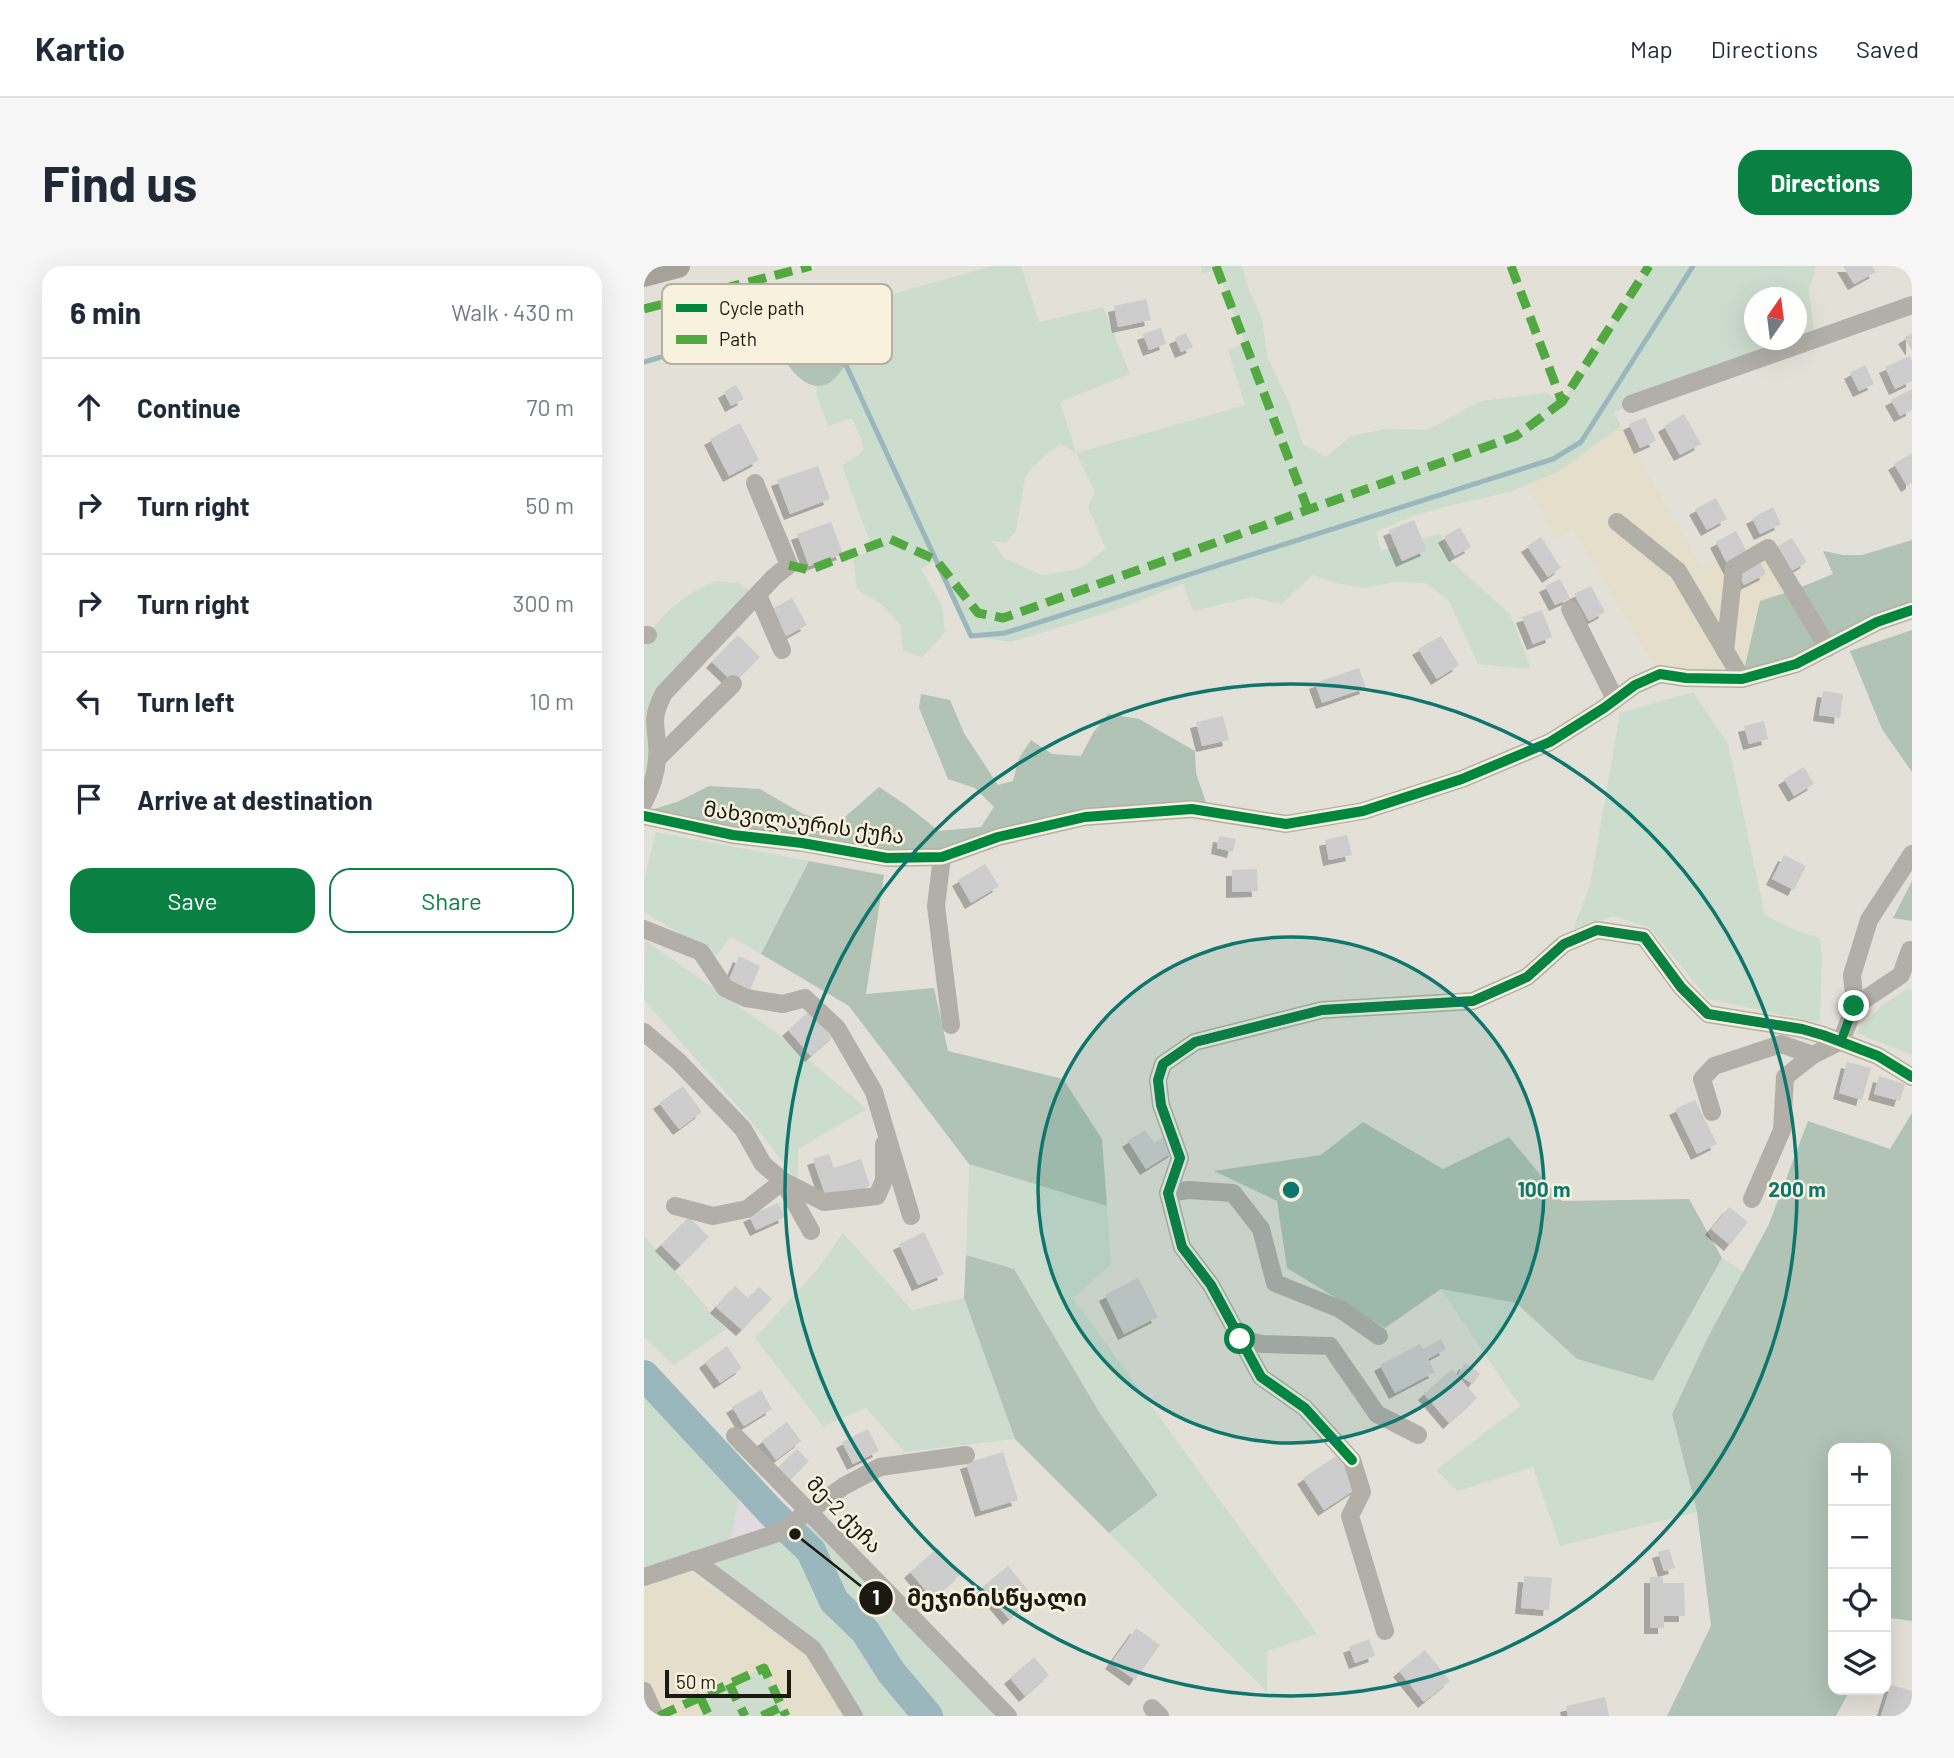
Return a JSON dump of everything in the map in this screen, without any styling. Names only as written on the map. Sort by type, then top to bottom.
[{"type":"highway","points":[[644,275],[678,266]]},
{"type":"street","points":[[1632,404],[1912,305]]},
{"type":"street","points":[[644,802],[650,792],[658,758],[654,722],[656,708],[664,693],[789,565],[755,482]]},
{"type":"street","points":[[1617,522],[1678,571],[1742,679]]},
{"type":"street","points":[[1725,651],[1734,568],[1768,548],[1828,648]]},
{"type":"street","points":[[758,595],[782,650]]},
{"type":"street","points":[[1570,609],[1615,699]]},
{"type":"street","name":"მახვილაურის ქუჩა","points":[[644,816],[733,835],[802,843],[887,858],[942,857],[998,837],[1085,817],[1192,809],[1286,824],[1363,811],[1462,779],[1550,742],[1635,685],[1660,674],[1686,678],[1742,679],[1796,664],[1877,622],[1912,610]]},
{"type":"street","points":[[658,758],[733,684]]},
{"type":"street","points":[[1752,1199],[1782,1130],[1785,1077],[1813,1055],[1841,1041],[1854,1006],[1852,975],[1869,920],[1912,854]]},
{"type":"street","points":[[942,857],[936,906],[951,1026]]},
{"type":"street","points":[[644,929],[701,952],[725,988],[746,998],[783,1004],[806,998],[837,1028],[874,1092],[911,1216]]},
{"type":"street","points":[[1385,1631],[1350,1516],[1362,1492],[1352,1460],[1306,1408],[1261,1377],[1211,1285],[1182,1247],[1168,1193],[1180,1158],[1161,1105],[1158,1080],[1163,1064],[1195,1042],[1322,1010],[1473,1001],[1527,977],[1564,944],[1597,930],[1644,937],[1681,988],[1707,1014],[1802,1029],[1878,1056],[1912,1077]]},
{"type":"street","points":[[1854,1006],[1901,975],[1910,950]]},
{"type":"street","points":[[644,1032],[678,1061],[743,1129],[762,1164],[783,1181],[824,1202],[877,1196],[884,1180],[883,1122]]},
{"type":"street","points":[[1712,1112],[1702,1079],[1714,1066],[1780,1044],[1813,1055]]},
{"type":"street","points":[[675,1206],[713,1216],[747,1209],[783,1181]]},
{"type":"street","points":[[783,1181],[811,1231]]},
{"type":"street","points":[[1168,1193],[1189,1190],[1233,1193],[1261,1229],[1275,1283],[1340,1309],[1379,1336]]},
{"type":"street","points":[[1240,1339],[1262,1344],[1330,1346],[1377,1414],[1418,1435]]},
{"type":"street","name":"მე-2 ქუჩა","points":[[735,1436],[806,1514],[1008,1716]]},
{"type":"street","points":[[644,1577],[778,1533],[844,1486],[880,1467],[966,1455]]},
{"type":"street","points":[[694,1560],[813,1649],[854,1716]]},
{"type":"street","points":[[644,1690],[655,1716]]},
{"type":"shaded area","points":[[1621,426],[1702,569],[1765,539],[1794,590],[1742,679],[1660,674],[1573,527],[1557,539],[1527,485],[1558,472]]},
{"type":"shaded area","points":[[742,1481],[772,1513],[778,1533],[729,1549]]},
{"type":"shaded area","points":[[686,1572],[810,1656],[845,1716],[644,1716],[644,1587]]},
{"type":"green space","points":[[992,266],[1021,266],[1039,322],[1103,307],[1130,374],[1060,402],[1076,453],[1245,405],[1228,350],[1245,344],[1217,269],[1202,274],[1201,266],[1242,266],[1248,288],[1262,319],[1268,359],[1289,402],[1303,444],[1326,457],[1351,436],[1386,429],[1427,430],[1481,401],[1546,393],[1562,402],[1649,266],[1816,266],[1809,291],[1815,340],[1807,343],[1807,287],[1744,287],[1744,350],[1787,350],[1614,412],[1621,426],[1558,472],[1510,492],[1413,516],[1376,532],[1381,551],[1440,533],[1453,563],[1510,614],[1531,669],[1478,664],[1449,601],[1426,583],[1396,582],[1363,588],[1335,583],[1313,575],[1281,604],[1251,597],[1193,611],[1183,584],[1110,612],[1011,642],[971,636],[936,560],[921,569],[942,606],[945,632],[922,657],[903,651],[900,624],[882,605],[857,589],[853,557],[873,550],[842,466],[863,451],[862,441],[852,418],[828,426],[816,394],[817,386],[830,383],[846,365],[844,364],[892,364],[892,294]],"holes":[[[1060,444],[1076,453],[1095,492],[1088,507],[1106,549],[1079,569],[1042,575],[1006,559],[991,541],[1006,543],[1016,531],[1025,478],[1033,466]]]},
{"type":"green space","points":[[788,364],[846,365],[831,382],[823,386],[807,383],[793,372]]},
{"type":"green space","points":[[1912,540],[1912,610],[1742,679],[1760,601],[1833,574],[1823,551],[1862,555]]},
{"type":"green space","points":[[715,581],[738,583],[758,595],[664,693],[650,792],[644,779],[644,635],[648,635],[677,603]]},
{"type":"green space","points":[[1912,630],[1912,772],[1882,729],[1850,651]]},
{"type":"green space","points":[[1693,692],[1728,744],[1765,915],[1794,930],[1820,938],[1820,1023],[1708,999],[1650,928],[1614,916],[1573,929],[1590,886],[1620,713]]},
{"type":"green space","points":[[921,694],[950,700],[964,733],[998,785],[1013,781],[1019,758],[1031,740],[1052,754],[1081,756],[1093,733],[1108,714],[1139,719],[1195,751],[1196,773],[1209,811],[1085,817],[942,857],[887,858],[644,812],[677,802],[709,786],[760,789],[803,814],[836,825],[879,787],[939,831],[981,827],[994,807],[975,788],[948,779],[919,708]]},
{"type":"green space","points":[[656,832],[809,861],[761,954],[731,937],[716,956],[644,912],[644,879]]},
{"type":"green space","points":[[809,861],[884,875],[866,994],[934,988],[948,1051],[1063,1079],[1102,1139],[1107,1206],[969,1164],[849,1006],[761,954]]},
{"type":"green space","points":[[1912,881],[1912,921],[1893,918]]},
{"type":"green space","points":[[645,940],[778,1034],[867,1109],[798,1149],[798,1183],[761,1133],[644,1000]]},
{"type":"green space","points":[[1908,989],[1912,991],[1912,1055],[1856,1033],[1882,1005]]},
{"type":"green space","points":[[1912,1113],[1912,1621],[1891,1618],[1891,1443],[1828,1443],[1828,1695],[1847,1695],[1836,1716],[1667,1716],[1711,1626],[1697,1512],[1672,1414],[1708,1337],[1769,1224],[1808,1121],[1890,1149]]},
{"type":"green space","points":[[1363,1122],[1443,1169],[1509,1137],[1562,1201],[1689,1199],[1722,1258],[1653,1381],[1577,1359],[1516,1303],[1441,1289],[1385,1328],[1287,1268],[1277,1201],[1214,1171],[1321,1155]]},
{"type":"green space","points":[[969,1164],[1107,1206],[1111,1265],[1073,1298],[1317,1634],[1268,1651],[1267,1692],[1109,1533],[1158,1494],[1101,1415],[1014,1269],[966,1255]]},
{"type":"green space","points":[[843,1233],[912,1310],[964,1298],[1015,1439],[905,1452],[866,1408],[823,1426],[755,1338],[817,1270]]},
{"type":"green space","points":[[644,1236],[726,1329],[674,1365],[644,1337]]},
{"type":"green space","points":[[966,1255],[1014,1269],[1101,1415],[1158,1495],[1109,1533],[1015,1439],[964,1298]]},
{"type":"green space","points":[[1722,1258],[1744,1272],[1708,1337],[1672,1414],[1697,1512],[1560,1546],[1533,1467],[1458,1491],[1436,1470],[1520,1406],[1441,1289],[1516,1303],[1577,1359],[1653,1381]]},
{"type":"green space","points":[[644,1375],[742,1481],[729,1549],[802,1516],[1008,1716],[854,1716],[813,1649],[694,1560],[644,1577]]},
{"type":"green space","points":[[764,1668],[786,1716],[709,1716],[700,1697]]},
{"type":"building","points":[[1843,266],[1872,266],[1876,272],[1854,284]]},
{"type":"building","points":[[1146,299],[1151,320],[1118,327],[1114,306]]},
{"type":"building","points":[[1161,328],[1166,344],[1149,350],[1143,334]]},
{"type":"building","points":[[1186,333],[1193,347],[1181,352],[1175,338]]},
{"type":"building","points":[[1912,333],[1912,350],[1904,338]]},
{"type":"building","points":[[1910,356],[1912,381],[1895,389],[1885,367]]},
{"type":"building","points":[[1865,365],[1874,384],[1859,391],[1850,373]]},
{"type":"building","points":[[736,385],[744,399],[731,406],[724,392]]},
{"type":"building","points":[[1912,389],[1912,410],[1900,416],[1891,400]]},
{"type":"building","points":[[1684,414],[1701,444],[1680,455],[1664,426]]},
{"type":"building","points":[[1645,417],[1656,441],[1640,448],[1629,424]]},
{"type":"building","points":[[740,423],[759,460],[729,476],[710,439]]},
{"type":"building","points":[[1912,453],[1912,483],[1907,486],[1894,464]]},
{"type":"building","points":[[818,466],[830,499],[790,514],[777,480]]},
{"type":"building","points":[[1716,498],[1727,519],[1707,530],[1695,509]]},
{"type":"building","points":[[1773,507],[1781,524],[1760,534],[1752,518]]},
{"type":"building","points":[[1414,520],[1427,550],[1402,561],[1389,530]]},
{"type":"building","points":[[831,522],[843,554],[809,566],[797,534]]},
{"type":"building","points":[[1460,527],[1471,547],[1455,556],[1444,537]]},
{"type":"building","points":[[1736,531],[1750,558],[1730,569],[1716,542]]},
{"type":"building","points":[[1541,537],[1561,568],[1548,577],[1527,546]]},
{"type":"building","points":[[1792,538],[1807,562],[1788,573],[1773,549]]},
{"type":"building","points":[[1759,560],[1766,574],[1744,585],[1737,572]]},
{"type":"building","points":[[1560,579],[1570,598],[1555,605],[1545,586]]},
{"type":"building","points":[[1591,586],[1605,612],[1589,621],[1574,594]]},
{"type":"building","points":[[792,598],[807,625],[785,637],[770,610]]},
{"type":"building","points":[[1542,610],[1552,637],[1533,644],[1522,617]]},
{"type":"building","points":[[738,635],[760,657],[734,683],[712,662]]},
{"type":"building","points":[[1441,636],[1459,665],[1437,679],[1418,649]]},
{"type":"building","points":[[1359,668],[1366,688],[1322,703],[1315,683]]},
{"type":"building","points":[[1823,691],[1843,694],[1840,718],[1819,715]]},
{"type":"building","points":[[1223,716],[1229,740],[1202,746],[1196,722]]},
{"type":"building","points":[[1764,721],[1768,739],[1749,744],[1744,726]]},
{"type":"building","points":[[1804,767],[1814,784],[1794,796],[1784,779]]},
{"type":"building","points":[[1347,835],[1352,855],[1329,860],[1325,840]]},
{"type":"building","points":[[1219,836],[1236,839],[1233,852],[1217,848]]},
{"type":"building","points":[[1784,855],[1806,866],[1794,890],[1772,879]]},
{"type":"building","points":[[985,864],[999,886],[971,903],[958,880]]},
{"type":"building","points":[[1257,869],[1258,891],[1232,892],[1232,870]]},
{"type":"building","points":[[739,956],[760,966],[750,991],[728,982]]},
{"type":"building","points":[[813,1008],[836,1034],[811,1056],[788,1030]]},
{"type":"building","points":[[1847,1062],[1871,1068],[1862,1100],[1839,1093]]},
{"type":"building","points":[[1879,1076],[1905,1084],[1900,1101],[1874,1094]]},
{"type":"building","points":[[683,1086],[702,1112],[679,1129],[659,1103]]},
{"type":"building","points":[[1695,1100],[1717,1144],[1697,1154],[1675,1109]]},
{"type":"building","points":[[1145,1130],[1154,1143],[1166,1136],[1175,1151],[1146,1169],[1128,1141]]},
{"type":"building","points":[[829,1154],[834,1168],[861,1159],[870,1186],[827,1200],[813,1159]]},
{"type":"building","points":[[778,1203],[785,1217],[756,1230],[749,1216]]},
{"type":"building","points":[[1729,1207],[1748,1222],[1730,1245],[1711,1229]]},
{"type":"building","points":[[689,1217],[709,1237],[681,1265],[661,1245]]},
{"type":"building","points":[[924,1232],[944,1274],[918,1285],[899,1244]]},
{"type":"building","points":[[1138,1278],[1158,1317],[1124,1334],[1105,1295]]},
{"type":"building","points":[[735,1286],[748,1298],[759,1287],[772,1299],[742,1330],[716,1307]]},
{"type":"building","points":[[1441,1339],[1446,1349],[1428,1359],[1435,1372],[1395,1393],[1380,1365],[1420,1344],[1423,1349]]},
{"type":"building","points":[[727,1346],[742,1368],[720,1383],[705,1362]]},
{"type":"building","points":[[1465,1363],[1480,1373],[1473,1384],[1458,1375]]},
{"type":"building","points":[[1452,1369],[1477,1398],[1449,1423],[1424,1394]]},
{"type":"building","points":[[761,1390],[772,1409],[744,1426],[732,1407]]},
{"type":"building","points":[[787,1422],[801,1441],[776,1460],[762,1441]]},
{"type":"building","points":[[868,1429],[879,1451],[853,1464],[842,1442]]},
{"type":"building","points":[[797,1449],[809,1461],[788,1482],[776,1470]]},
{"type":"building","points":[[1003,1452],[1018,1500],[981,1511],[966,1463]]},
{"type":"building","points":[[1338,1455],[1359,1487],[1324,1510],[1303,1478]]},
{"type":"building","points":[[938,1548],[961,1574],[933,1599],[910,1572]]},
{"type":"building","points":[[1669,1549],[1675,1568],[1664,1571],[1658,1552]]},
{"type":"building","points":[[1008,1566],[1034,1597],[1009,1619],[982,1587]]},
{"type":"building","points":[[1524,1576],[1552,1578],[1549,1610],[1521,1608]]},
{"type":"building","points":[[1650,1577],[1663,1577],[1663,1583],[1684,1583],[1685,1616],[1664,1616],[1664,1628],[1650,1628]]},
{"type":"building","points":[[1136,1628],[1160,1645],[1135,1680],[1111,1663]]},
{"type":"building","points":[[1369,1639],[1375,1656],[1355,1663],[1349,1647]]},
{"type":"building","points":[[1425,1650],[1450,1681],[1424,1702],[1399,1671]]},
{"type":"building","points":[[1034,1657],[1049,1675],[1025,1696],[1010,1678]]},
{"type":"building","points":[[1891,1685],[1912,1691],[1912,1716],[1881,1716],[1888,1695],[1891,1695]]},
{"type":"building","points":[[1605,1697],[1609,1716],[1568,1716],[1566,1706]]},
{"type":"waterway","points":[[844,364],[971,636],[1005,633],[1553,459],[1581,442],[1693,266]]},
{"type":"waterway","points":[[644,362],[662,357]]},
{"type":"waterway","points":[[644,1375],[772,1513],[811,1551],[834,1601],[865,1631],[891,1672],[928,1716]]},
{"type":"marked path","points":[[741,284],[811,266]]},
{"type":"marked path","points":[[1216,266],[1308,510]]},
{"type":"marked path","points":[[1511,266],[1562,402],[1649,266]]},
{"type":"marked path","points":[[644,309],[662,304]]},
{"type":"marked path","points":[[789,565],[809,570],[890,539],[936,560],[978,613],[1003,618],[1516,436],[1562,402]]},
{"type":"marked path","points":[[659,1716],[764,1668],[786,1716]]},
{"type":"marked path","points":[[729,1684],[745,1716]]},
{"type":"marked path","points":[[700,1697],[709,1716]]},
{"type":"marked path","points":[[762,1716],[781,1707]]},
{"type":"cycle path","points":[[644,816],[733,835],[802,843],[887,858],[942,857],[998,837],[1085,817],[1192,809],[1286,824],[1363,811],[1462,779],[1550,742],[1635,685],[1660,674],[1686,678],[1742,679],[1796,664],[1877,622],[1912,610]]},
{"type":"cycle path","points":[[1352,1460],[1305,1408],[1261,1377],[1211,1285],[1182,1247],[1168,1193],[1180,1158],[1161,1105],[1158,1080],[1163,1064],[1195,1042],[1322,1010],[1473,1001],[1527,977],[1564,944],[1597,930],[1644,937],[1681,987],[1708,1014],[1802,1029],[1823,1035],[1878,1056],[1912,1077]]},
{"type":"place","name":"მეჯინისწყალი","points":[[795,1534]]},
{"type":"route","points":[[1240,1339],[1211,1285],[1182,1247],[1168,1193],[1180,1158],[1161,1105],[1158,1080],[1163,1064],[1195,1042],[1322,1010],[1473,1001],[1527,977],[1564,944],[1597,930],[1644,937],[1681,988],[1707,1014],[1802,1029],[1841,1041],[1854,1006]]}]
